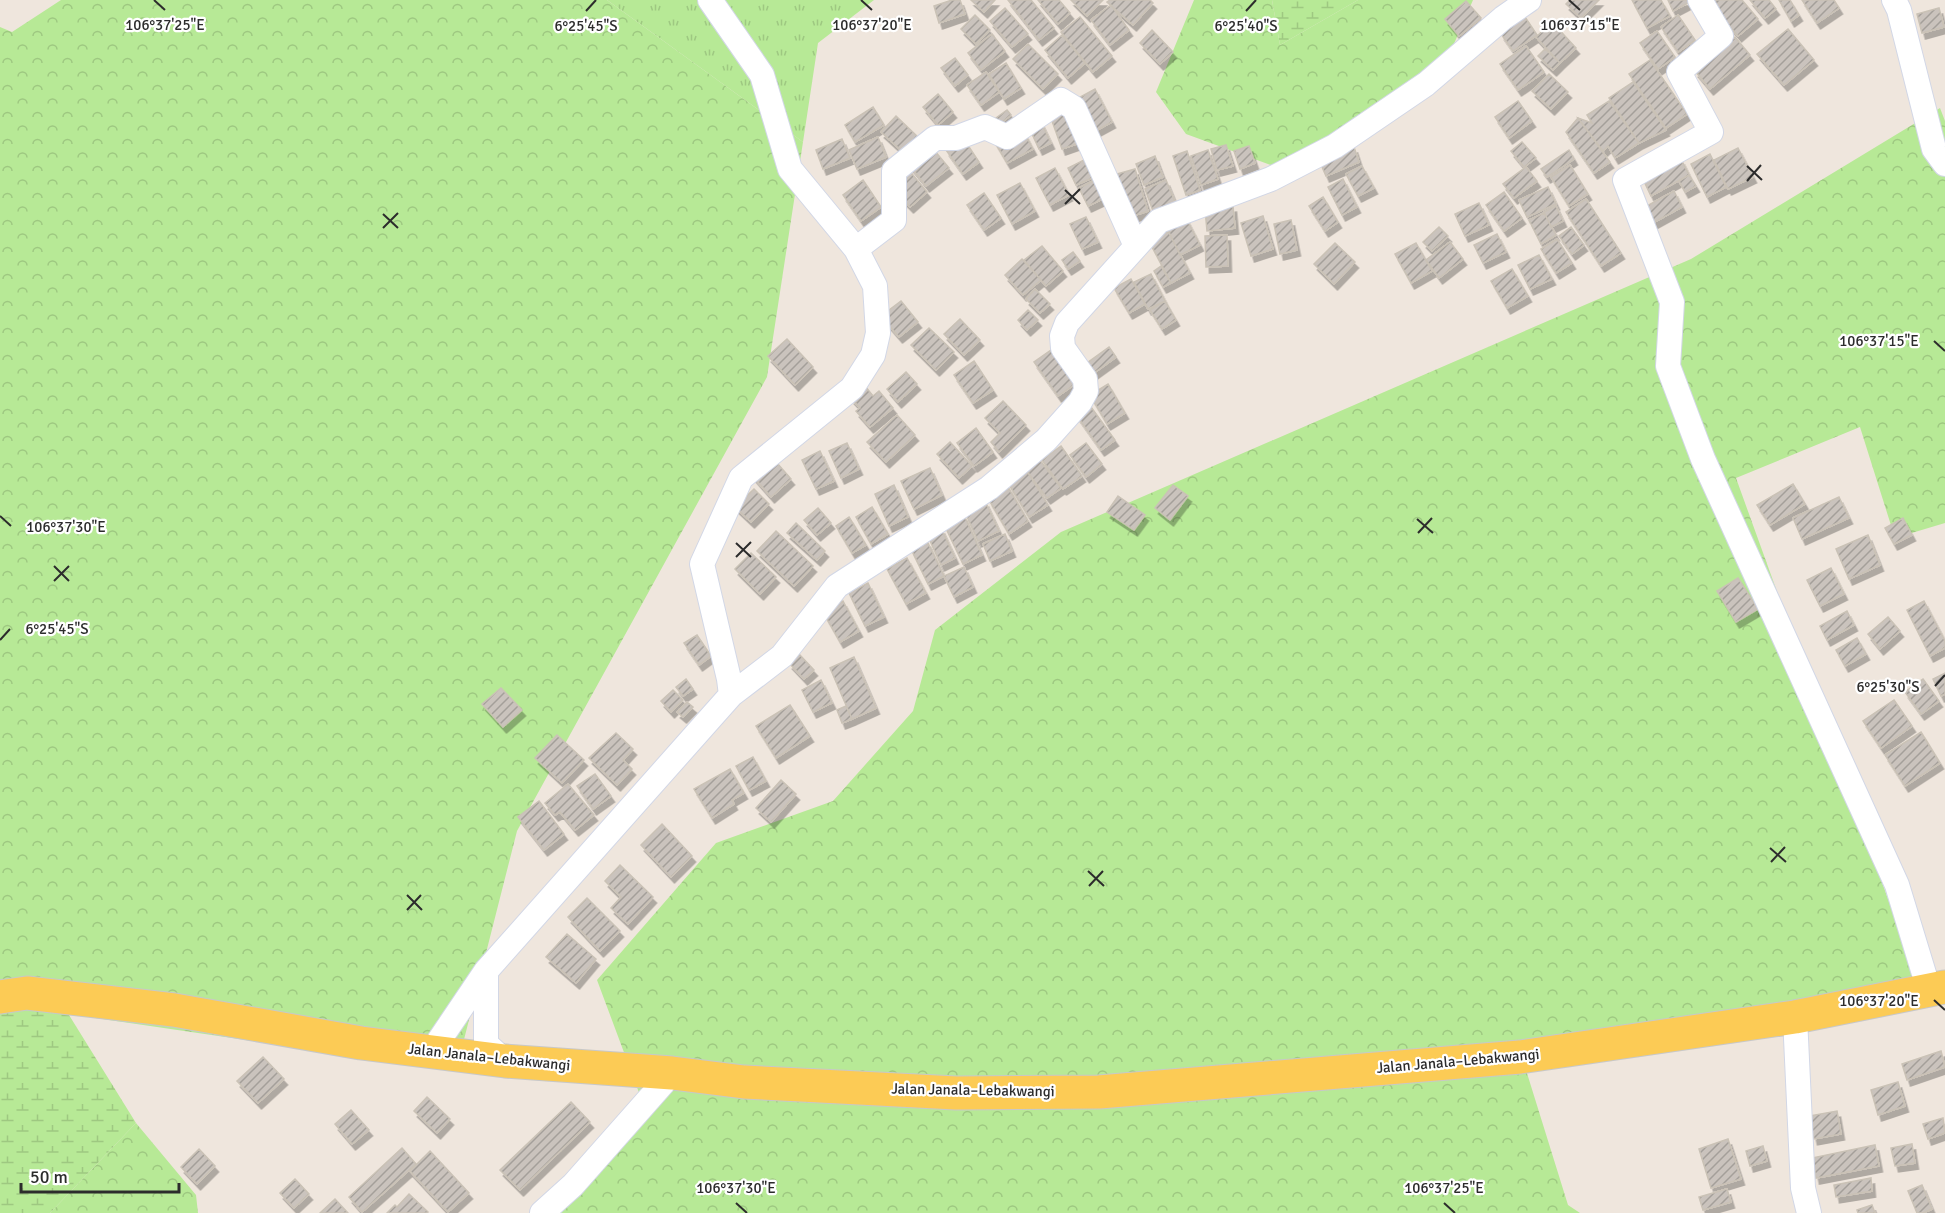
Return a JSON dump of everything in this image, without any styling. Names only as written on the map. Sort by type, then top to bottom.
[{"type":"main road","name":"Jalan Janala–Lebakwangi","points":[[0,997],[27,993],[174,1010],[361,1043],[505,1061],[672,1073],[744,1082],[956,1093],[1099,1092],[1520,1057],[1795,1017],[1937,988]]},
{"type":"street","points":[[710,0],[762,75],[790,169],[856,249],[875,286],[878,333],[873,355],[852,388],[741,478],[702,564],[731,696]]},
{"type":"street","points":[[432,1051],[486,971],[731,696],[782,656],[837,586],[989,488],[1046,440],[1073,410],[1086,391],[1085,379],[1063,348],[1062,336],[1067,323],[1159,221],[1271,179],[1335,146],[1426,84],[1503,18],[1529,0]]},
{"type":"street","points":[[1700,0],[1721,36],[1679,72],[1711,132],[1625,180],[1672,302],[1668,366],[1703,459],[1897,885],[1937,988]]},
{"type":"street","points":[[1894,0],[1899,10],[1934,149],[1945,164]]},
{"type":"street","points":[[856,249],[894,220],[894,171],[935,138],[956,138],[985,127],[1007,137],[1061,100],[1074,108],[1136,246]]},
{"type":"street","points":[[486,971],[486,1044],[505,1061]]},
{"type":"street","points":[[1795,1017],[1803,1188],[1809,1213]]},
{"type":"street","points":[[542,1213],[573,1185],[672,1073]]},
{"type":"green space","points":[[61,0],[607,0],[803,142],[767,377],[517,831],[456,1071],[0,1004],[0,27],[12,32]]},
{"type":"green space","points":[[607,0],[874,0],[818,43],[803,142]]},
{"type":"green space","points":[[1194,0],[1272,0],[1280,45],[1358,0],[1473,0],[1443,69],[1301,176],[1186,134],[1156,92]]},
{"type":"green space","points":[[1272,0],[1358,0],[1280,45]]},
{"type":"green space","points":[[1940,108],[1945,121],[1945,523],[1895,538],[1860,427],[1736,478],[1918,982],[1526,1070],[1568,1205],[1580,1213],[560,1213],[540,1201],[641,1098],[597,980],[716,843],[833,801],[913,711],[935,630],[1061,532],[1691,259]]},
{"type":"green space","points":[[0,1004],[69,1015],[136,1123],[50,1213],[0,1213]]},
{"type":"green space","points":[[136,1123],[196,1195],[198,1213],[50,1213]]},
{"type":"building","points":[[960,0],[965,14],[939,23],[934,6]]},
{"type":"building","points":[[971,0],[995,0],[984,12]]},
{"type":"building","points":[[1008,0],[1031,0],[1054,28],[1039,40]]},
{"type":"building","points":[[1038,0],[1059,0],[1070,13],[1058,24]]},
{"type":"building","points":[[1071,0],[1103,0],[1087,16]]},
{"type":"building","points":[[1110,0],[1150,0],[1153,3],[1133,25],[1107,2]]},
{"type":"building","points":[[1570,0],[1599,0],[1581,18],[1566,4]]},
{"type":"building","points":[[1632,0],[1661,0],[1670,16],[1647,28]]},
{"type":"building","points":[[1668,0],[1688,0],[1690,2],[1673,11]]},
{"type":"building","points":[[1707,0],[1742,0],[1758,19],[1738,36]]},
{"type":"building","points":[[1750,0],[1769,0],[1776,9],[1765,18]]},
{"type":"building","points":[[1779,0],[1790,0],[1799,15],[1791,21]]},
{"type":"building","points":[[1802,0],[1834,0],[1839,8],[1817,23]]},
{"type":"building","points":[[1466,1],[1481,18],[1459,36],[1445,19]]},
{"type":"building","points":[[1111,5],[1129,30],[1110,45],[1091,20]]},
{"type":"building","points":[[1005,8],[1028,34],[1012,47],[990,21]]},
{"type":"building","points":[[1939,8],[1944,27],[1922,33],[1917,14]]},
{"type":"building","points":[[975,15],[990,30],[976,44],[961,29]]},
{"type":"building","points":[[1678,15],[1695,40],[1678,52],[1661,27]]},
{"type":"building","points":[[1080,17],[1112,56],[1093,72],[1061,32]]},
{"type":"building","points":[[1525,17],[1537,35],[1513,51],[1501,34]]},
{"type":"building","points":[[1552,22],[1576,48],[1560,63],[1536,37]]},
{"type":"building","points":[[1788,29],[1814,60],[1784,85],[1757,54]]},
{"type":"building","points":[[1152,30],[1173,52],[1160,64],[1140,43]]},
{"type":"building","points":[[1657,31],[1675,57],[1658,69],[1640,43]]},
{"type":"building","points":[[992,34],[1005,51],[981,70],[968,53]]},
{"type":"building","points":[[1062,35],[1085,63],[1068,78],[1045,50]]},
{"type":"building","points":[[1735,37],[1750,55],[1710,89],[1695,71]]},
{"type":"building","points":[[1028,44],[1058,74],[1043,89],[1013,59]]},
{"type":"building","points":[[1526,46],[1544,72],[1518,90],[1500,64]]},
{"type":"building","points":[[1545,49],[1560,63],[1553,70],[1538,56]]},
{"type":"building","points":[[955,58],[968,75],[955,86],[941,68]]},
{"type":"building","points":[[1650,60],[1687,114],[1666,128],[1629,74]]},
{"type":"building","points":[[1006,63],[1021,88],[1004,99],[989,74]]},
{"type":"building","points":[[986,72],[999,92],[981,105],[967,85]]},
{"type":"building","points":[[1549,74],[1568,92],[1551,109],[1532,91]]},
{"type":"building","points":[[1633,82],[1666,130],[1639,143],[1609,98]]},
{"type":"building","points":[[1095,89],[1112,122],[1088,135],[1071,102]]},
{"type":"building","points":[[938,94],[953,112],[938,125],[923,107]]},
{"type":"building","points":[[1066,100],[1082,142],[1062,149],[1047,107]]},
{"type":"building","points":[[1518,101],[1532,121],[1509,138],[1495,117]]},
{"type":"building","points":[[1609,101],[1639,143],[1615,158],[1608,146],[1603,151],[1578,118],[1592,123],[1587,115]]},
{"type":"building","points":[[873,107],[884,125],[855,142],[845,125]]},
{"type":"building","points":[[1007,110],[1011,115],[996,127],[992,121]]},
{"type":"building","points":[[896,116],[919,138],[905,154],[881,132]]},
{"type":"building","points":[[1038,116],[1051,143],[1039,149],[1026,121]]},
{"type":"building","points":[[1578,118],[1610,162],[1594,173],[1566,132]]},
{"type":"building","points":[[1020,125],[1033,149],[1007,163],[993,139]]},
{"type":"building","points":[[878,137],[886,157],[857,169],[849,150]]},
{"type":"building","points":[[963,138],[979,162],[963,174],[946,150]]},
{"type":"building","points":[[842,139],[850,158],[823,169],[816,150]]},
{"type":"building","points":[[1522,142],[1536,158],[1524,167],[1511,151]]},
{"type":"building","points":[[929,144],[949,168],[926,186],[907,162]]},
{"type":"building","points":[[1226,145],[1233,166],[1217,170],[1211,149]]},
{"type":"building","points":[[1249,146],[1255,163],[1240,169],[1234,151]]},
{"type":"building","points":[[1354,147],[1359,162],[1326,176],[1319,160]]},
{"type":"building","points":[[1738,148],[1753,177],[1728,189],[1714,160]]},
{"type":"building","points":[[1208,150],[1218,179],[1201,185],[1191,156]]},
{"type":"building","points":[[1569,150],[1574,159],[1547,177],[1541,169]]},
{"type":"building","points":[[1187,151],[1200,190],[1186,195],[1173,156]]},
{"type":"building","points":[[1710,154],[1726,187],[1707,197],[1691,164]]},
{"type":"building","points":[[1155,156],[1163,177],[1144,185],[1136,164]]},
{"type":"building","points":[[1681,159],[1689,175],[1651,196],[1643,179]]},
{"type":"building","points":[[1084,160],[1092,178],[1076,185],[1068,168]]},
{"type":"building","points":[[1570,165],[1588,194],[1569,206],[1551,177]]},
{"type":"building","points":[[1362,166],[1374,188],[1358,196],[1346,174]]},
{"type":"building","points":[[1526,167],[1537,181],[1514,198],[1503,184]]},
{"type":"building","points":[[1055,168],[1069,195],[1050,205],[1036,178]]},
{"type":"building","points":[[908,169],[927,192],[910,207],[889,185]]},
{"type":"building","points":[[1135,169],[1148,211],[1130,217],[1117,174]]},
{"type":"building","points":[[1689,175],[1696,186],[1685,192],[1679,181]]},
{"type":"building","points":[[1343,179],[1357,207],[1342,215],[1328,187]]},
{"type":"building","points":[[863,180],[881,207],[861,221],[843,195]]},
{"type":"building","points":[[1166,180],[1175,202],[1153,211],[1145,189]]},
{"type":"building","points":[[1093,181],[1103,199],[1088,206],[1079,188]]},
{"type":"building","points":[[1020,183],[1035,211],[1012,224],[997,195]]},
{"type":"building","points":[[1548,187],[1556,204],[1527,217],[1519,200]]},
{"type":"building","points":[[1674,191],[1682,207],[1653,223],[1645,207]]},
{"type":"building","points":[[1504,192],[1522,218],[1504,231],[1486,205]]},
{"type":"building","points":[[984,193],[1001,218],[984,230],[967,205]]},
{"type":"building","points":[[1323,197],[1338,222],[1325,231],[1309,206]]},
{"type":"building","points":[[1586,199],[1621,253],[1601,266],[1566,212]]},
{"type":"building","points":[[1479,203],[1489,225],[1465,236],[1455,214]]},
{"type":"building","points":[[1233,206],[1235,228],[1207,231],[1205,209]]},
{"type":"building","points":[[1556,206],[1563,221],[1551,227],[1544,212]]},
{"type":"building","points":[[1544,213],[1556,235],[1541,244],[1529,220]]},
{"type":"building","points":[[1263,216],[1273,249],[1251,256],[1241,223]]},
{"type":"building","points":[[1086,217],[1098,242],[1082,249],[1070,224]]},
{"type":"building","points":[[1186,218],[1200,245],[1180,255],[1167,228]]},
{"type":"building","points":[[1291,220],[1297,250],[1280,254],[1274,224]]},
{"type":"building","points":[[1439,227],[1448,236],[1432,251],[1423,242]]},
{"type":"building","points":[[1571,227],[1584,245],[1572,254],[1559,236]]},
{"type":"building","points":[[1168,231],[1190,273],[1171,283],[1149,241]]},
{"type":"building","points":[[1497,234],[1506,252],[1483,263],[1474,245]]},
{"type":"building","points":[[1227,235],[1228,266],[1206,267],[1205,236]]},
{"type":"building","points":[[1557,239],[1572,263],[1556,273],[1541,249]]},
{"type":"building","points":[[1450,242],[1463,259],[1439,278],[1426,260]]},
{"type":"building","points":[[1335,243],[1355,262],[1334,284],[1314,264]]},
{"type":"building","points":[[1416,243],[1432,271],[1411,283],[1395,254]]},
{"type":"building","points":[[1042,246],[1063,271],[1046,286],[1024,260]]},
{"type":"building","points":[[1073,252],[1080,261],[1068,269],[1062,260]]},
{"type":"building","points":[[1539,255],[1552,279],[1530,289],[1518,265]]},
{"type":"building","points":[[1022,259],[1041,280],[1023,295],[1005,275]]},
{"type":"building","points":[[1161,266],[1171,283],[1163,287],[1154,271]]},
{"type":"building","points":[[1512,269],[1528,296],[1507,308],[1491,281]]},
{"type":"building","points":[[1151,274],[1165,301],[1148,309],[1134,282]]},
{"type":"building","points":[[1131,279],[1145,304],[1129,313],[1114,288]]},
{"type":"building","points":[[1035,289],[1050,304],[1040,313],[1026,299]]},
{"type":"building","points":[[901,301],[918,322],[899,337],[881,316]]},
{"type":"building","points":[[1165,301],[1176,320],[1162,329],[1150,310]]},
{"type":"building","points":[[1028,310],[1038,320],[1027,330],[1018,320]]},
{"type":"building","points":[[960,319],[980,340],[964,355],[944,334]]},
{"type":"building","points":[[929,328],[954,352],[936,370],[911,345]]},
{"type":"building","points":[[787,339],[813,367],[795,385],[768,356]]},
{"type":"building","points":[[1109,347],[1116,357],[1094,373],[1087,363]]},
{"type":"building","points":[[1051,350],[1075,384],[1058,396],[1034,362]]},
{"type":"building","points":[[974,361],[993,390],[973,403],[954,375]]},
{"type":"building","points":[[906,372],[917,384],[898,402],[887,389]]},
{"type":"building","points":[[1108,384],[1125,413],[1107,424],[1090,395]]},
{"type":"building","points":[[865,386],[873,396],[879,391],[893,408],[870,427],[856,411],[860,408],[851,398]]},
{"type":"building","points":[[1003,401],[1026,425],[999,452],[991,442],[1000,433],[985,418]]},
{"type":"building","points":[[1091,407],[1115,440],[1101,450],[1077,416]]},
{"type":"building","points":[[897,415],[915,435],[886,462],[867,442]]},
{"type":"building","points":[[976,428],[993,452],[974,466],[957,443]]},
{"type":"building","points":[[950,442],[972,466],[959,478],[937,454]]},
{"type":"building","points":[[847,443],[859,469],[841,478],[829,451]]},
{"type":"building","points":[[1086,443],[1102,464],[1086,477],[1070,455]]},
{"type":"building","points":[[1061,446],[1082,476],[1063,489],[1042,460]]},
{"type":"building","points":[[820,451],[834,481],[816,489],[802,460]]},
{"type":"building","points":[[770,455],[791,479],[771,497],[750,473]]},
{"type":"building","points":[[1039,459],[1061,488],[1047,498],[1026,470]]},
{"type":"building","points":[[930,468],[942,495],[914,509],[901,481]]},
{"type":"building","points":[[1027,471],[1048,505],[1029,517],[1008,483]]},
{"type":"building","points":[[1793,484],[1805,504],[1770,525],[1757,505]]},
{"type":"building","points":[[894,485],[908,517],[889,526],[875,494]]},
{"type":"building","points":[[1173,485],[1188,496],[1170,520],[1155,508]]},
{"type":"building","points":[[1008,487],[1028,521],[1009,534],[989,500]]},
{"type":"building","points":[[754,489],[769,504],[751,522],[735,507]]},
{"type":"building","points":[[1118,496],[1145,515],[1134,530],[1107,512]]},
{"type":"building","points":[[1839,497],[1849,518],[1802,539],[1793,518]]},
{"type":"building","points":[[985,501],[999,531],[978,541],[964,510]]},
{"type":"building","points":[[872,507],[888,534],[871,544],[856,517]]},
{"type":"building","points":[[818,508],[831,523],[817,535],[804,520]]},
{"type":"building","points":[[964,515],[982,555],[963,564],[944,524]]},
{"type":"building","points":[[849,517],[866,545],[852,553],[836,526]]},
{"type":"building","points":[[1903,518],[1912,535],[1894,544],[1885,528]]},
{"type":"building","points":[[796,523],[825,551],[817,560],[787,533]]},
{"type":"building","points":[[941,528],[955,558],[941,565],[927,534]]},
{"type":"building","points":[[776,531],[813,566],[794,586],[757,551]]},
{"type":"building","points":[[1005,534],[1012,551],[990,561],[983,544]]},
{"type":"building","points":[[1868,535],[1880,565],[1849,579],[1836,549]]},
{"type":"building","points":[[927,541],[944,576],[928,584],[911,549]]},
{"type":"building","points":[[751,553],[776,577],[760,594],[735,569]]},
{"type":"building","points":[[907,558],[926,593],[906,604],[887,569]]},
{"type":"building","points":[[964,567],[973,587],[954,597],[944,576]]},
{"type":"building","points":[[1831,568],[1844,594],[1820,606],[1807,580]]},
{"type":"building","points":[[1738,578],[1758,609],[1736,622],[1717,591]]},
{"type":"building","points":[[868,583],[884,617],[865,626],[849,593]]},
{"type":"building","points":[[843,601],[859,631],[840,642],[823,612]]},
{"type":"building","points":[[1924,601],[1945,641],[1945,648],[1930,656],[1907,610]]},
{"type":"building","points":[[1847,611],[1854,625],[1827,640],[1820,626]]},
{"type":"building","points":[[1888,617],[1900,631],[1880,649],[1868,634]]},
{"type":"building","points":[[697,635],[711,656],[699,665],[684,643]]},
{"type":"building","points":[[1857,638],[1866,654],[1845,666],[1836,650]]},
{"type":"building","points":[[799,654],[814,670],[804,679],[789,663]]},
{"type":"building","points":[[854,657],[876,708],[852,719],[830,668]]},
{"type":"building","points":[[1945,673],[1945,694],[1941,696],[1933,679]]},
{"type":"building","points":[[686,679],[693,689],[683,696],[676,687]]},
{"type":"building","points":[[1923,679],[1939,701],[1921,714],[1905,692]]},
{"type":"building","points":[[821,680],[832,703],[813,712],[802,690]]},
{"type":"building","points":[[501,688],[522,710],[503,727],[482,704]]},
{"type":"building","points":[[673,690],[683,700],[671,712],[661,701]]},
{"type":"building","points":[[1894,700],[1912,726],[1881,748],[1863,721]]},
{"type":"building","points":[[687,702],[693,707],[683,717],[677,712]]},
{"type":"building","points":[[790,705],[810,736],[776,758],[756,726]]},
{"type":"building","points":[[846,706],[852,719],[842,723],[837,710]]},
{"type":"building","points":[[1921,732],[1940,763],[1905,786],[1885,755]]},
{"type":"building","points":[[616,733],[633,749],[623,760],[632,769],[617,785],[589,758]]},
{"type":"building","points":[[557,735],[584,760],[562,783],[535,758]]},
{"type":"building","points":[[753,757],[766,781],[749,790],[736,766]]},
{"type":"building","points":[[730,769],[744,793],[732,800],[734,804],[712,818],[694,789]]},
{"type":"building","points":[[595,774],[611,796],[593,809],[577,786]]},
{"type":"building","points":[[781,780],[796,794],[771,822],[756,808]]},
{"type":"building","points":[[568,784],[594,815],[575,830],[560,812],[555,815],[545,803]]},
{"type":"building","points":[[539,801],[564,834],[544,850],[518,817]]},
{"type":"building","points":[[662,824],[692,856],[671,877],[641,845]]},
{"type":"building","points":[[620,865],[653,897],[628,924],[611,908],[621,897],[605,881]]},
{"type":"building","points":[[587,898],[620,931],[600,951],[568,917]]},
{"type":"building","points":[[567,934],[596,959],[576,983],[546,957]]},
{"type":"building","points":[[1941,1051],[1945,1067],[1907,1080],[1902,1064]]},
{"type":"building","points":[[263,1057],[284,1079],[258,1103],[237,1081]]},
{"type":"building","points":[[1898,1082],[1905,1106],[1878,1115],[1871,1090]]},
{"type":"building","points":[[427,1097],[450,1119],[437,1133],[414,1111]]},
{"type":"building","points":[[571,1102],[590,1122],[520,1190],[500,1170]]},
{"type":"building","points":[[351,1110],[369,1130],[352,1144],[335,1124]]},
{"type":"building","points":[[1837,1111],[1841,1134],[1814,1139],[1809,1116]]},
{"type":"building","points":[[1943,1118],[1945,1133],[1928,1139],[1923,1124]]},
{"type":"building","points":[[1728,1139],[1741,1179],[1711,1188],[1699,1149]]},
{"type":"building","points":[[1912,1144],[1915,1163],[1895,1166],[1891,1148]]},
{"type":"building","points":[[1875,1145],[1879,1166],[1816,1178],[1812,1158]]},
{"type":"building","points":[[1763,1146],[1767,1161],[1750,1166],[1746,1151]]},
{"type":"building","points":[[402,1148],[416,1164],[362,1212],[349,1197]]},
{"type":"building","points":[[199,1149],[215,1166],[197,1184],[181,1167]]},
{"type":"building","points":[[430,1151],[469,1193],[448,1212],[410,1171]]},
{"type":"building","points":[[1871,1178],[1872,1191],[1836,1197],[1834,1185]]},
{"type":"building","points":[[295,1179],[309,1194],[294,1208],[280,1193]]},
{"type":"building","points":[[1922,1185],[1932,1209],[1917,1213],[1908,1191]]},
{"type":"building","points":[[1727,1189],[1731,1202],[1703,1210],[1699,1197]]},
{"type":"building","points":[[409,1194],[427,1213],[387,1213],[395,1205],[397,1207]]},
{"type":"building","points":[[335,1199],[348,1213],[320,1213]]},
{"type":"building","points":[[1872,1205],[1875,1213],[1858,1213],[1857,1210]]}]
